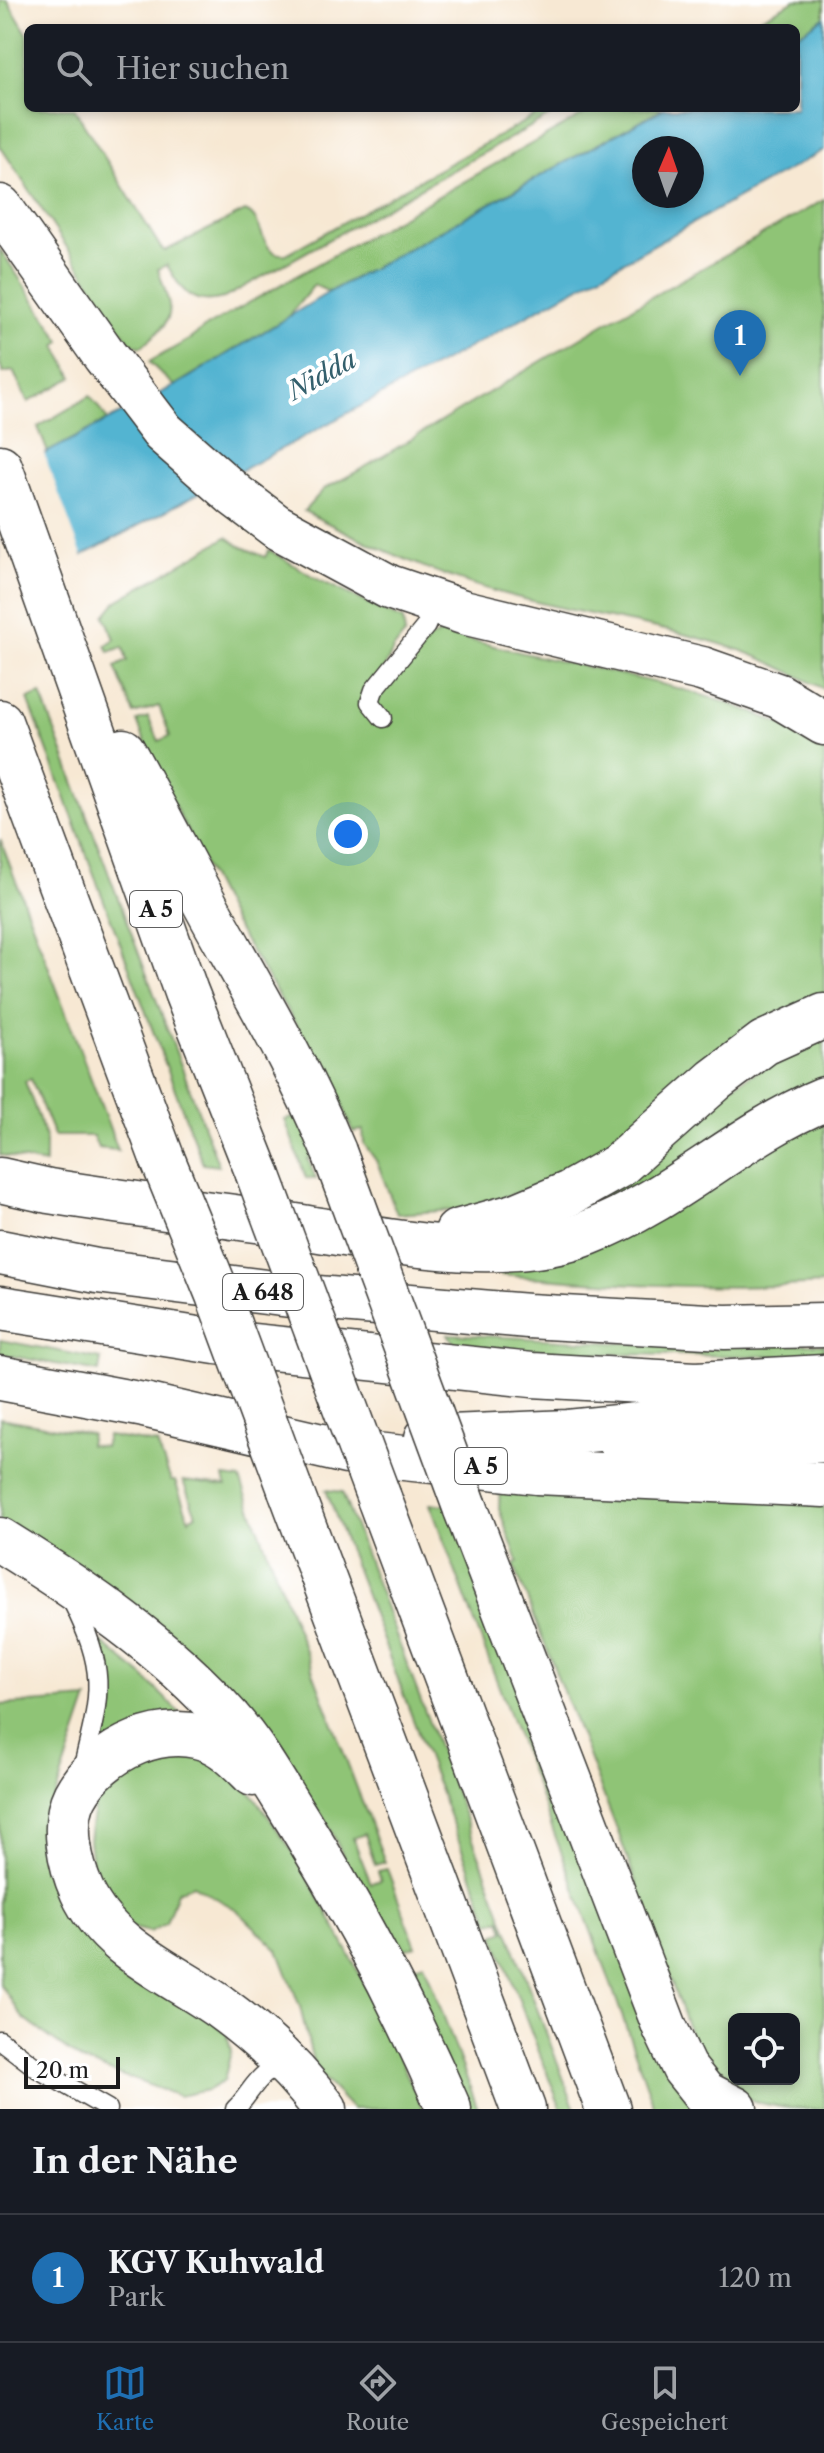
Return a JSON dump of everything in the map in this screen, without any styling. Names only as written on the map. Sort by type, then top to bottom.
[{"type":"highway","points":[[0,207],[163,432],[236,496],[276,526],[389,587],[436,603],[702,669],[779,696],[824,723]]},
{"type":"highway","name":"A 5","points":[[0,467],[186,992],[257,1171],[608,2109]]},
{"type":"highway","name":"A 5","points":[[64,643],[314,1103],[665,2028],[684,2068],[704,2093],[735,2109]]},
{"type":"highway","points":[[0,722],[523,2109]]},
{"type":"highway","points":[[355,1236],[456,1232],[515,1216],[570,1193],[618,1166],[715,1080],[764,1043],[824,1016]]},
{"type":"highway","points":[[0,1180],[64,1193],[355,1236],[463,1249],[532,1247],[584,1235],[632,1215],[737,1145],[824,1099]]},
{"type":"highway","name":"A 648","points":[[0,1252],[97,1271],[322,1299],[528,1316],[725,1327],[824,1325]]},
{"type":"highway","name":"A 648","points":[[0,1308],[216,1342],[532,1375],[696,1384],[824,1377]]},
{"type":"highway","points":[[0,1378],[144,1405],[507,1449],[571,1453],[824,1440]]},
{"type":"highway","name":"A 5","points":[[144,1405],[347,1452],[537,1472],[824,1485]]},
{"type":"highway","points":[[425,1438],[568,1432],[824,1406]]},
{"type":"highway","points":[[0,1540],[61,1578],[151,1645],[227,1718],[258,1756],[357,1921],[449,2109]]},
{"type":"highway","points":[[292,1812],[218,1744],[197,1736],[166,1734],[141,1740],[118,1751],[100,1766],[76,1796],[70,1814],[69,1838],[72,1863],[83,1893],[106,1927],[126,1946],[221,2008],[277,2053],[313,2094]]},
{"type":"lane","points":[[383,718],[370,702],[374,690],[426,626],[436,603]]},
{"type":"lane","points":[[61,1578],[87,1631],[100,1691],[76,1796]]},
{"type":"lane","points":[[0,2040],[38,2069],[108,2109]]},
{"type":"lane","points":[[235,2109],[264,2073],[276,2067],[286,2069],[313,2094]]},
{"type":"green space","points":[[0,0],[7,0],[24,28],[24,112],[76,112],[165,251],[245,211],[256,221],[271,250],[286,254],[542,112],[557,112],[224,298],[195,298],[183,289],[167,265],[158,269],[169,312],[162,327],[141,347],[130,343],[0,146]]},
{"type":"green space","points":[[795,0],[824,0],[824,17],[800,33],[800,24],[750,24]]},
{"type":"green space","points":[[588,112],[657,112],[329,292],[314,285],[288,317],[174,386],[149,362]]},
{"type":"green space","points":[[824,200],[824,689],[730,647],[672,631],[523,599],[445,575],[397,556],[304,511],[324,489],[603,324]]},
{"type":"green space","points":[[0,249],[61,341],[56,346],[73,377],[28,402],[13,371],[3,373],[0,364]]},
{"type":"green space","points":[[90,396],[108,420],[48,453],[38,427]]},
{"type":"green space","points":[[227,537],[265,557],[269,550],[321,581],[403,620],[405,634],[382,673],[402,666],[429,639],[441,633],[693,692],[760,715],[824,746],[824,997],[568,1176],[468,1209],[397,1214],[377,1162],[364,1144],[363,1130],[353,1132],[336,1090],[230,917],[154,765],[137,721],[148,717],[159,741],[170,736],[159,706],[134,714],[115,667],[127,661],[123,647],[109,652],[106,645],[115,639],[105,616],[117,601]]},
{"type":"green space","points":[[41,694],[219,1166],[203,1164],[28,699]]},
{"type":"green space","points":[[0,839],[118,1150],[98,1148],[93,1136],[54,1136],[31,1079],[25,1081],[45,1136],[45,1164],[0,1155]]},
{"type":"green space","points":[[824,1032],[824,1085],[598,1218],[545,1221],[724,1091]]},
{"type":"green space","points":[[301,1115],[315,1157],[308,1159],[316,1179],[306,1178],[285,1120]]},
{"type":"green space","points":[[824,1124],[824,1284],[702,1286],[500,1275],[501,1270],[802,1131]]},
{"type":"green space","points":[[448,1334],[620,1343],[824,1344],[824,1357],[601,1354],[456,1346]]},
{"type":"green space","points":[[0,1340],[101,1359],[99,1372],[0,1354]]},
{"type":"green space","points":[[0,1418],[91,1434],[89,1445],[104,1447],[107,1436],[157,1444],[189,1519],[196,1515],[183,1481],[226,1486],[224,1477],[240,1479],[385,1862],[375,1865],[365,1834],[353,1838],[371,1883],[381,1880],[378,1871],[387,1869],[416,1946],[405,1949],[411,1967],[424,1963],[478,2109],[468,2109],[326,1821],[286,1769],[0,1526]]},
{"type":"green space","points":[[500,1481],[824,1495],[824,2109],[780,2107],[746,2098],[731,2089],[717,2077],[692,2040],[619,1835],[514,1565],[518,1562],[499,1509]]},
{"type":"green space","points":[[326,1490],[342,1492],[575,2109],[561,2109],[494,1935],[505,1931],[501,1919],[490,1923]]},
{"type":"green space","points":[[430,1504],[448,1505],[702,2109],[655,2109]]},
{"type":"green space","points":[[100,1641],[144,1677],[187,1720],[102,1749],[109,1695]]},
{"type":"green space","points":[[88,1699],[51,1808],[45,1838],[48,1862],[73,1913],[227,2033],[231,2051],[224,2081],[208,2090],[179,2096],[82,2061],[23,2018],[0,1984],[0,1705]]},
{"type":"green space","points":[[158,1754],[197,1755],[238,1778],[255,1797],[295,1855],[325,1908],[367,1988],[423,2109],[352,2109],[315,2070],[300,2007],[278,1950],[237,1910],[193,1885],[177,1892],[166,1923],[150,1932],[122,1922],[92,1867],[89,1840],[94,1807],[99,1792],[120,1772]]},
{"type":"water","name":"Nidda","points":[[824,17],[824,150],[465,350],[0,600],[0,477],[178,384],[329,292],[657,112],[800,112],[800,33]]},
{"type":"pier","points":[[43,451],[84,561],[0,604],[0,472]]},
{"type":"place","name":"KGV Kuhwald","points":[[740,376]]}]
